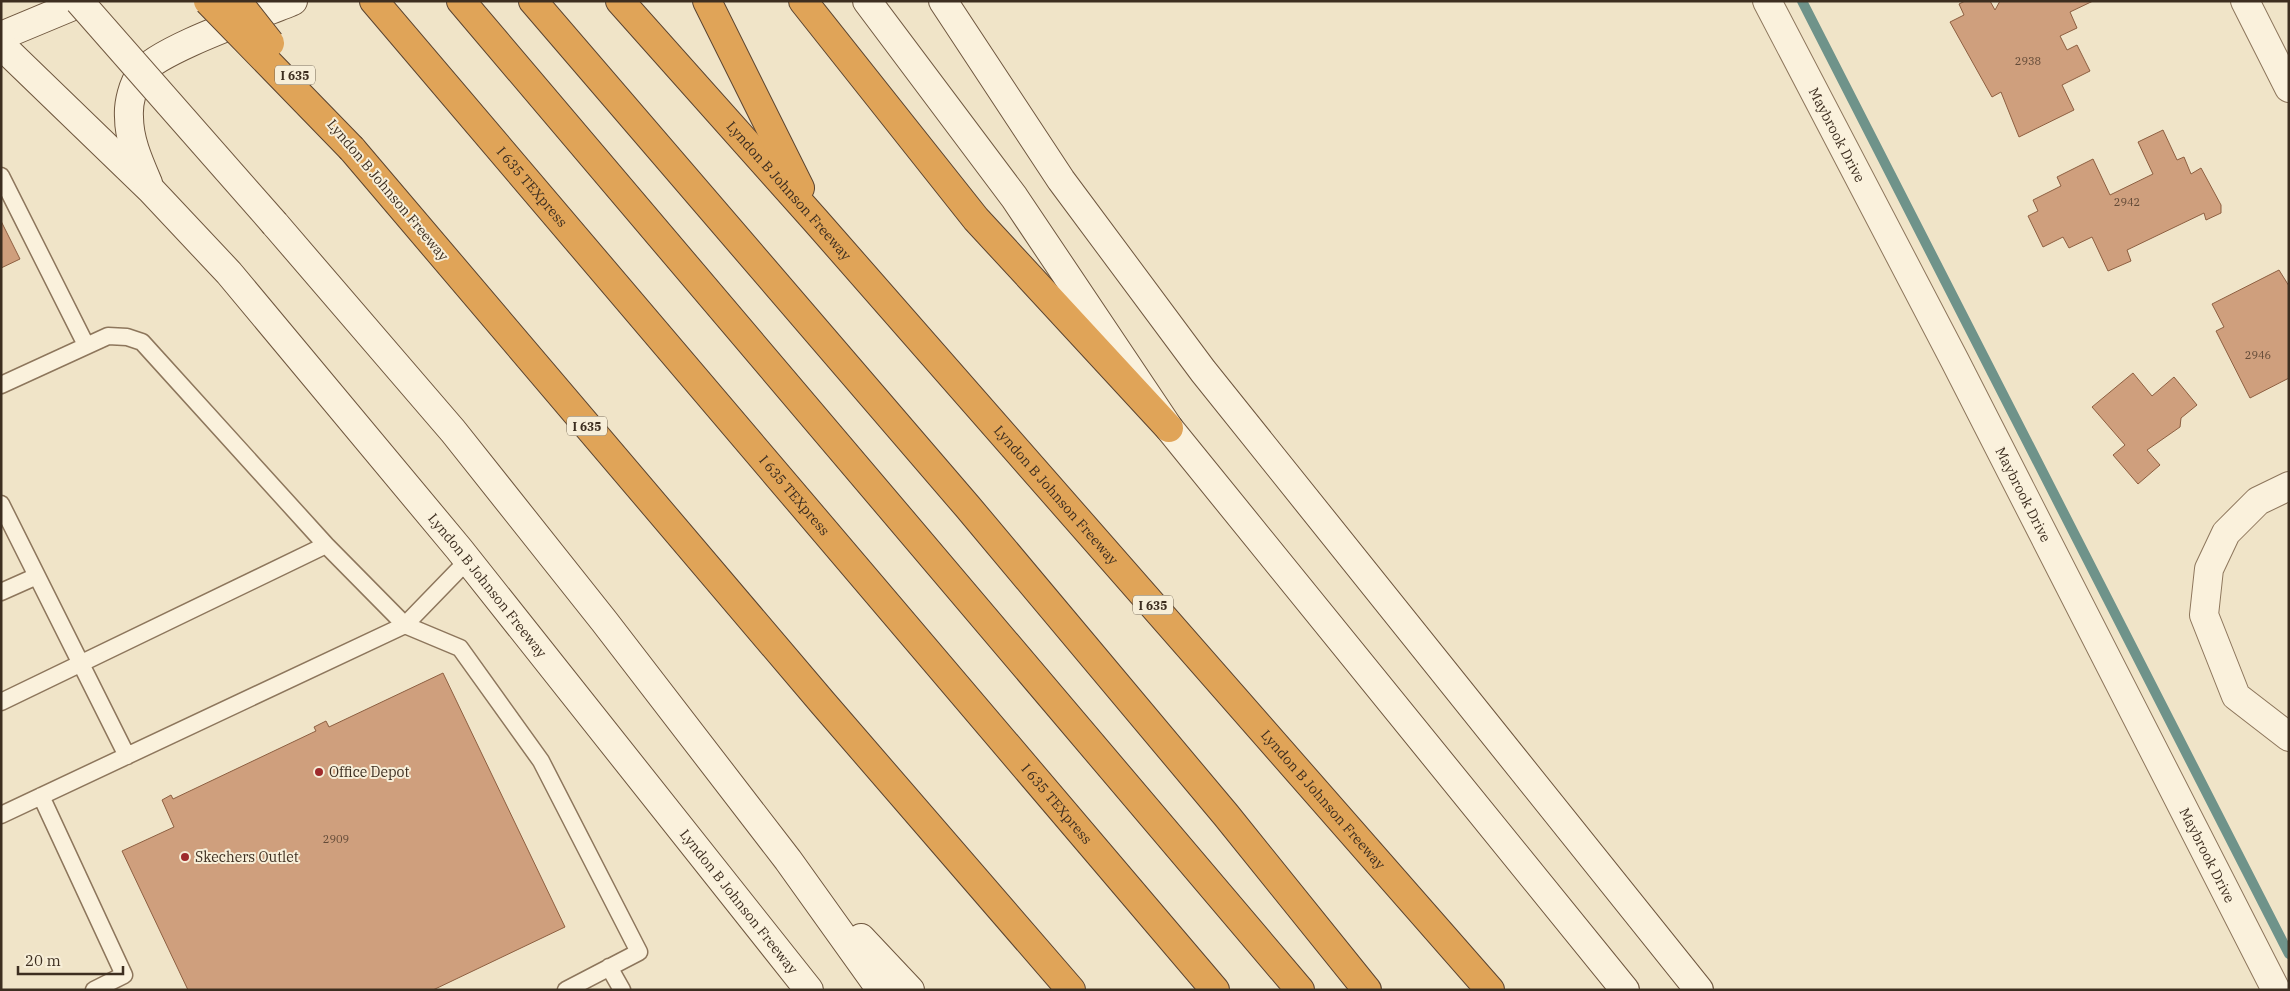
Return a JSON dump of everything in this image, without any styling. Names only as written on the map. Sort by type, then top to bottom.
[{"type":"highway","points":[[208,1],[352,149]]},
{"type":"highway","name":"Lyndon B Johnson Freeway","points":[[237,1],[352,149],[822,702],[1071,990]]},
{"type":"highway","name":"I 635 TEXpress","points":[[374,1],[1215,990]]},
{"type":"highway","points":[[462,1],[1300,990]]},
{"type":"highway","points":[[533,1],[967,506],[1226,815],[1368,990]]},
{"type":"highway","points":[[706,1],[816,220]]},
{"type":"highway","points":[[803,1],[976,219],[1169,428]]},
{"type":"highway","name":"Lyndon B Johnson Freeway","points":[[622,3],[816,220],[1490,990]]},
{"type":"main road","points":[[79,1],[275,224],[453,431],[610,628],[788,860],[881,990]]},
{"type":"main road","points":[[1,36],[85,1]]},
{"type":"main road","points":[[151,190],[134,149],[129,116],[132,93],[142,73],[167,53],[293,1]]},
{"type":"main road","points":[[867,1],[1014,198],[1169,428],[1625,990]]},
{"type":"main road","points":[[943,1],[1061,180],[1202,371],[1698,990]]},
{"type":"main road","name":"Maybrook Drive","points":[[1767,1],[1955,361],[2276,990]]},
{"type":"main road","points":[[2245,1],[2282,58],[2289,88]]},
{"type":"main road","name":"Lyndon B Johnson Freeway","points":[[1,45],[151,190],[229,273],[468,560],[809,990]]},
{"type":"main road","points":[[2289,486],[2258,501],[2226,533],[2209,569],[2204,615],[2236,696],[2289,737]]},
{"type":"main road","points":[[788,860],[910,990]]},
{"type":"lane","points":[[1,176],[86,345]]},
{"type":"lane","points":[[1,385],[108,336],[127,337],[142,342],[326,545],[405,626],[460,648],[541,761],[639,952],[566,990]]},
{"type":"lane","points":[[1,504],[127,756]]},
{"type":"lane","points":[[1,702],[326,545]]},
{"type":"lane","points":[[1,815],[405,626],[468,560]]},
{"type":"lane","points":[[1,592],[37,576]]},
{"type":"lane","points":[[42,796],[124,975],[94,990]]},
{"type":"lane","points":[[609,967],[622,990]]},
{"type":"building","points":[[1965,1],[1990,1],[1995,10],[2000,1],[2093,1],[2070,12],[2077,28],[2060,36],[2067,50],[2077,45],[2090,71],[2062,85],[2074,110],[2019,137],[2001,92],[1992,97],[1950,22],[1964,15],[1959,4]]},
{"type":"building","points":[[2163,130],[2177,160],[2184,157],[2191,174],[2201,168],[2221,205],[2221,213],[2206,220],[2204,213],[2127,250],[2131,261],[2108,271],[2092,237],[2069,248],[2063,237],[2043,247],[2028,216],[2038,211],[2033,200],[2061,186],[2057,177],[2093,159],[2110,195],[2153,174],[2138,142]]},
{"type":"building","points":[[1,221],[20,259],[1,268]]},
{"type":"building","points":[[2279,270],[2289,286],[2289,378],[2250,398],[2216,331],[2224,327],[2212,304]]},
{"type":"building","points":[[2133,373],[2152,396],[2174,377],[2197,405],[2181,418],[2180,427],[2147,450],[2160,465],[2138,484],[2113,455],[2125,445],[2092,407]]},
{"type":"building","points":[[443,673],[565,927],[433,990],[188,990],[122,851],[174,827],[162,800],[171,795],[173,799],[316,731],[314,727],[326,721],[329,727]]},
{"type":"waterway","points":[[1802,1],[2289,954]]},
{"type":"place","name":"Office Depot","points":[[319,772]]},
{"type":"place","name":"Skechers Outlet","points":[[185,857]]}]
